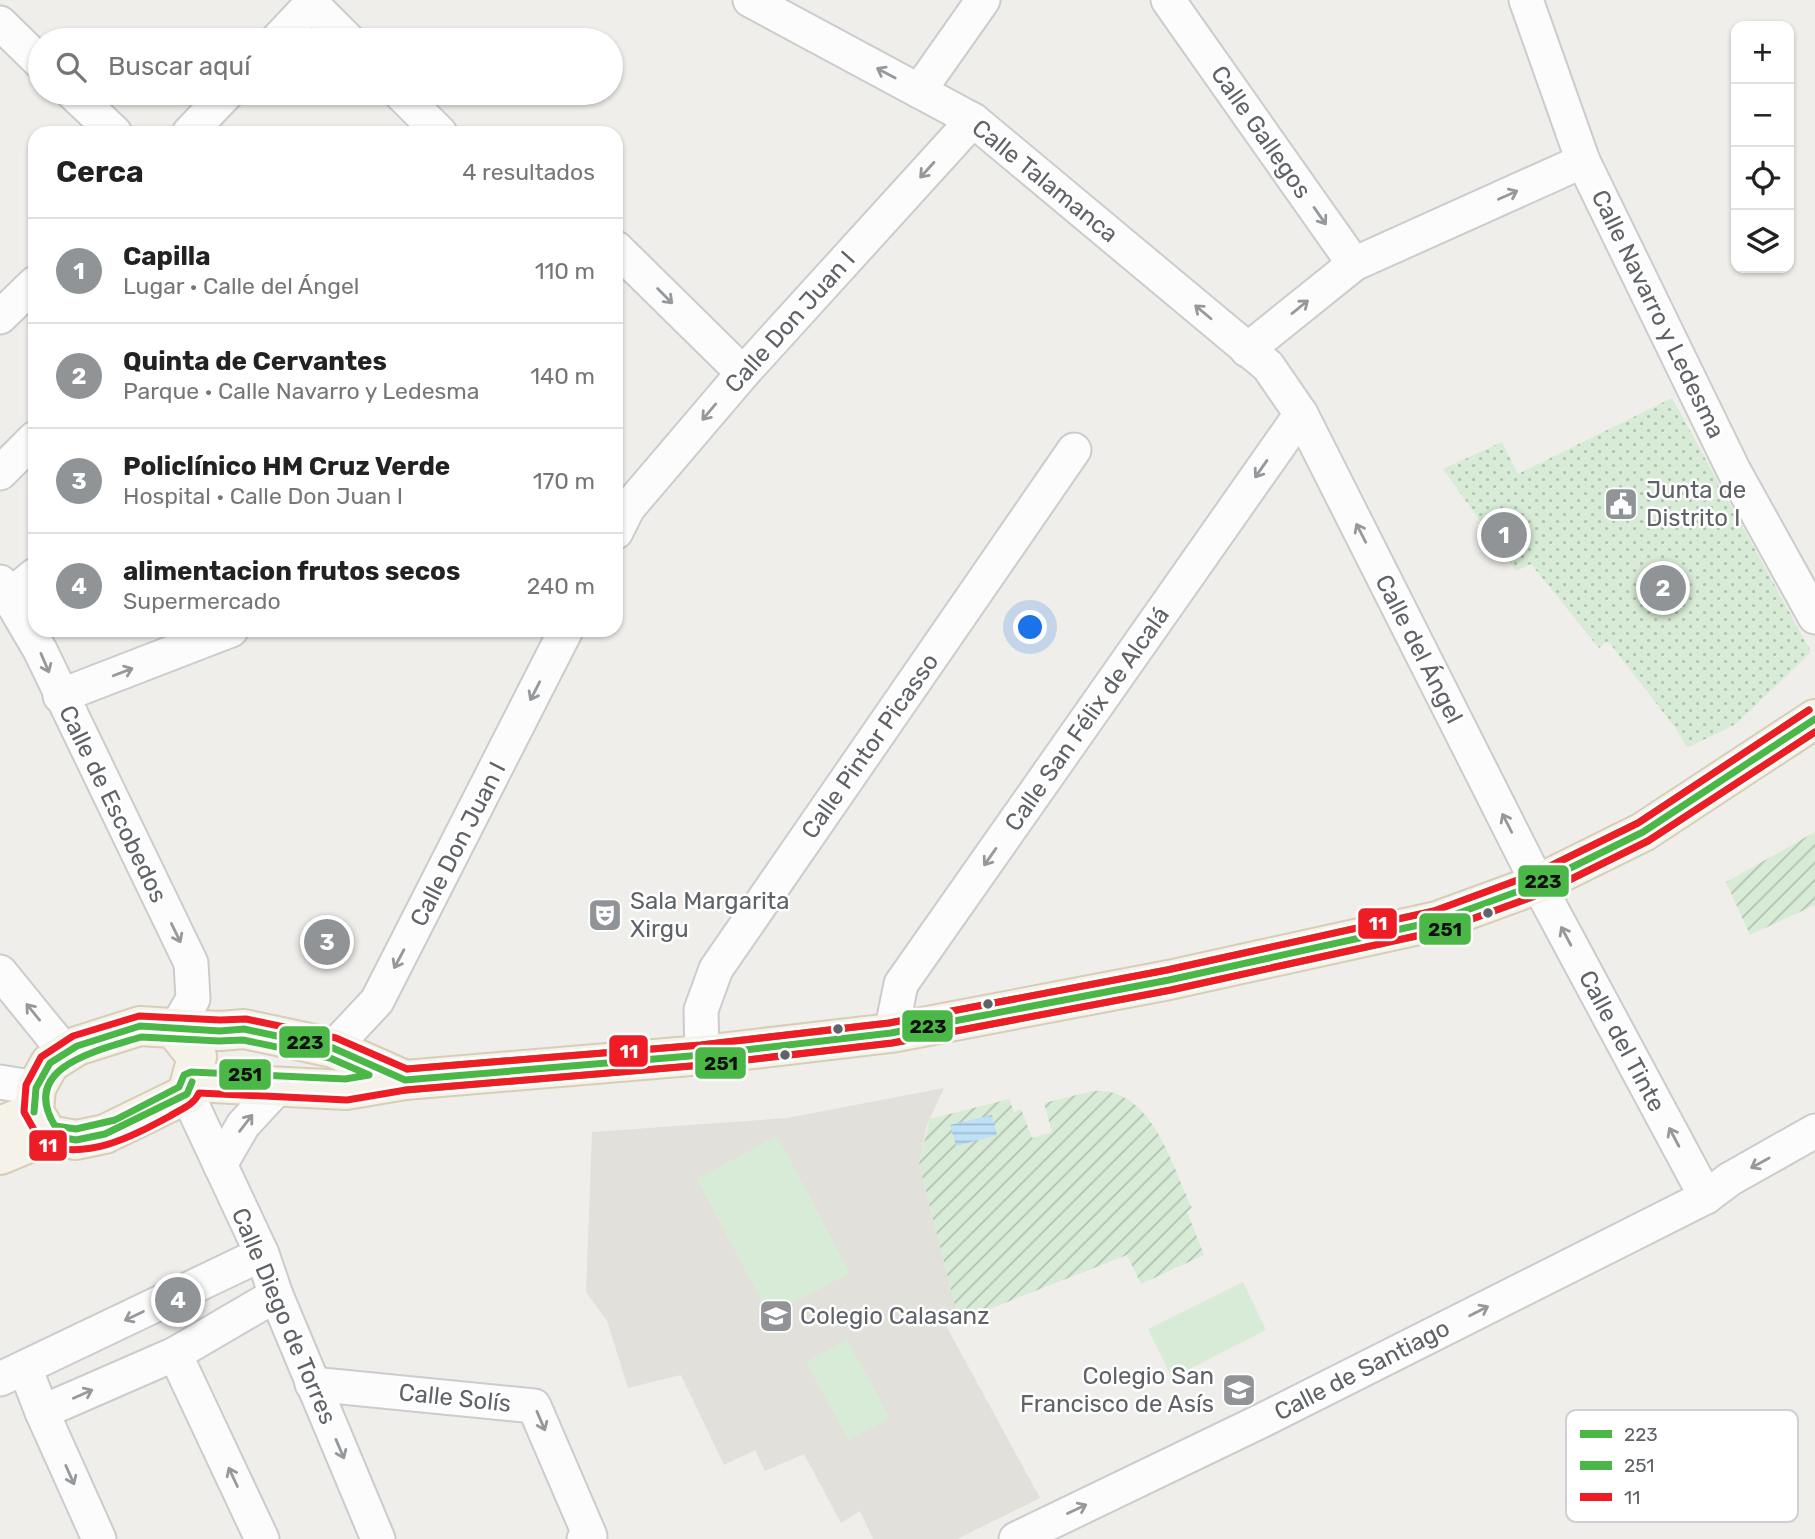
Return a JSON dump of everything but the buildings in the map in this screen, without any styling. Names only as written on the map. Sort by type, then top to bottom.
[{"type":"main road","points":[[24,1109],[76,1140],[106,1134],[190,1088],[279,1086],[346,1090],[405,1080],[702,1055],[891,1033],[1169,980],[1437,921],[1538,884],[1643,832],[1815,719]]},
{"type":"main road","points":[[0,1155],[50,1063],[77,1046],[140,1026],[175,1030],[244,1029],[333,1048],[405,1080]]},
{"type":"main road","points":[[175,1030],[197,1057],[190,1088]]},
{"type":"street","name":"Calle Talamanca","points":[[750,0],[973,120],[1268,366],[1301,414]]},
{"type":"street","points":[[919,91],[983,0]]},
{"type":"street","name":"Calle Gallegos","points":[[1168,0],[1354,264]]},
{"type":"street","name":"Calle Navarro y Ledesma","points":[[1526,0],[1583,161],[1734,471],[1815,617]]},
{"type":"street","points":[[289,28],[314,2],[337,28]]},
{"type":"street","points":[[0,23],[28,50]]},
{"type":"street","points":[[86,105],[108,126]]},
{"type":"street","points":[[196,126],[216,105]]},
{"type":"street","points":[[412,105],[433,126]]},
{"type":"street","name":"Calle Don Juan I","points":[[623,518],[628,508],[743,373],[973,120]]},
{"type":"street","points":[[1247,349],[1354,264],[1583,161]]},
{"type":"street","points":[[623,255],[743,373]]},
{"type":"street","points":[[0,317],[28,290]]},
{"type":"street","name":"Calle del Ángel","points":[[1301,414],[1538,884]]},
{"type":"street","name":"Calle San Félix de Alcalá","points":[[891,1033],[901,984],[1301,414]]},
{"type":"street","points":[[0,473],[28,445]]},
{"type":"street","name":"Calle Pintor Picasso","points":[[702,1055],[701,1010],[716,969],[1074,450]]},
{"type":"street","points":[[4,589],[28,578]]},
{"type":"street","name":"Calle de Escobedos","points":[[4,589],[28,630]]},
{"type":"street","name":"Calle de Escobedos","points":[[32,637],[191,963],[193,999],[175,1030]]},
{"type":"street","points":[[60,696],[213,637]]},
{"type":"street","name":"Calle Don Juan I","points":[[333,1048],[377,1001],[562,637]]},
{"type":"street","name":"Calle del Tinte","points":[[1538,884],[1706,1197]]},
{"type":"street","points":[[0,971],[66,1053]]},
{"type":"street","points":[[220,1165],[243,1125],[279,1086]]},
{"type":"street","name":"Calle Diego de Torres","points":[[190,1088],[220,1165],[262,1254],[312,1384],[378,1539]]},
{"type":"street","name":"Calle de Santiago","points":[[1016,1539],[1263,1420],[1706,1197],[1730,1179],[1815,1131]]},
{"type":"street","points":[[99,1539],[42,1412],[12,1374],[262,1254]]},
{"type":"street","points":[[42,1412],[175,1354],[276,1295]]},
{"type":"street","points":[[175,1354],[262,1539]]},
{"type":"street","name":"Calle Solís","points":[[312,1384],[534,1406],[590,1536],[584,1539]]},
{"type":"shaded area","name":"Colegio Calasanz","points":[[944,1088],[927,1125],[919,1164],[957,1312],[943,1320],[1040,1498],[957,1539],[873,1539],[860,1511],[841,1523],[804,1454],[765,1471],[755,1450],[724,1465],[681,1375],[628,1388],[607,1321],[586,1292],[592,1132],[787,1118]]},
{"type":"green space","points":[[1672,398],[1811,652],[1736,724],[1687,748],[1676,729],[1608,641],[1599,648],[1531,564],[1516,571],[1443,469],[1502,442],[1518,474]]},
{"type":"green space","points":[[1815,832],[1815,905],[1750,935],[1726,882]]},
{"type":"green space","points":[[1093,1091],[1113,1093],[1130,1101],[1145,1115],[1157,1132],[1192,1208],[1187,1212],[1204,1255],[1141,1284],[1127,1255],[959,1321],[919,1164],[930,1119],[1009,1099],[1014,1112],[1021,1109],[1032,1138],[1052,1132],[1044,1103]]},
{"type":"green space","points":[[777,1136],[850,1273],[769,1315],[697,1179]]},
{"type":"green space","points":[[1243,1282],[1266,1330],[1172,1378],[1148,1329]]},
{"type":"green space","points":[[847,1340],[890,1418],[848,1440],[806,1362]]},
{"type":"water","points":[[992,1115],[997,1135],[956,1146],[950,1125]]},
{"type":"transit line","name":"251","points":[[407,1069],[701,1045],[889,1023],[1167,970],[1434,911],[1534,874],[1638,823],[1809,710]]},
{"type":"transit line","name":"11","points":[[1809,710],[1638,823],[1534,874],[1434,911],[1167,970],[889,1023],[701,1045],[407,1069],[336,1038],[246,1019],[139,1016],[73,1036],[41,1057],[26,1085],[24,1112],[42,1144],[76,1150],[124,1139],[187,1106],[199,1093],[347,1100],[406,1090],[703,1065],[892,1043],[1171,990],[1439,931],[1543,893],[1648,841],[1815,732]]},
{"type":"transit line","name":"223","points":[[34,1112],[36,1088],[50,1063],[77,1046],[140,1026],[220,1031],[244,1029],[333,1048],[405,1080],[702,1055],[891,1033],[1169,980],[1437,921],[1538,884],[1643,832],[1815,719]]},
{"type":"transit line","name":"251","points":[[406,1090],[703,1065],[893,1043],[1171,990],[1439,931],[1543,893],[1648,841],[1815,732]]},
{"type":"transit line","name":"251","points":[[141,1037],[243,1040],[330,1058],[369,1075],[345,1079],[191,1072],[184,1075],[179,1087],[115,1120],[76,1129],[55,1126],[46,1105],[47,1089],[55,1075],[86,1055],[141,1037]]},
{"type":"transit line","name":"223","points":[[48,1135],[76,1140],[105,1134],[187,1094],[192,1082]]},
{"type":"place","name":"Junta de Distrito I","points":[[1621,504]]},
{"type":"place","name":"Capilla","points":[[1504,535]]},
{"type":"place","name":"Quinta de Cervantes","points":[[1663,588]]},
{"type":"place","name":"Sala Margarita Xirgu","points":[[605,915]]},
{"type":"place","name":"Policlínico HM Cruz Verde","points":[[327,942]]},
{"type":"place","name":"alimentacion frutos secos","points":[[178,1300]]},
{"type":"place","name":"Colegio Calasanz","points":[[776,1316]]},
{"type":"place","name":"Colegio San Francisco de Asís","points":[[1239,1390]]}]
